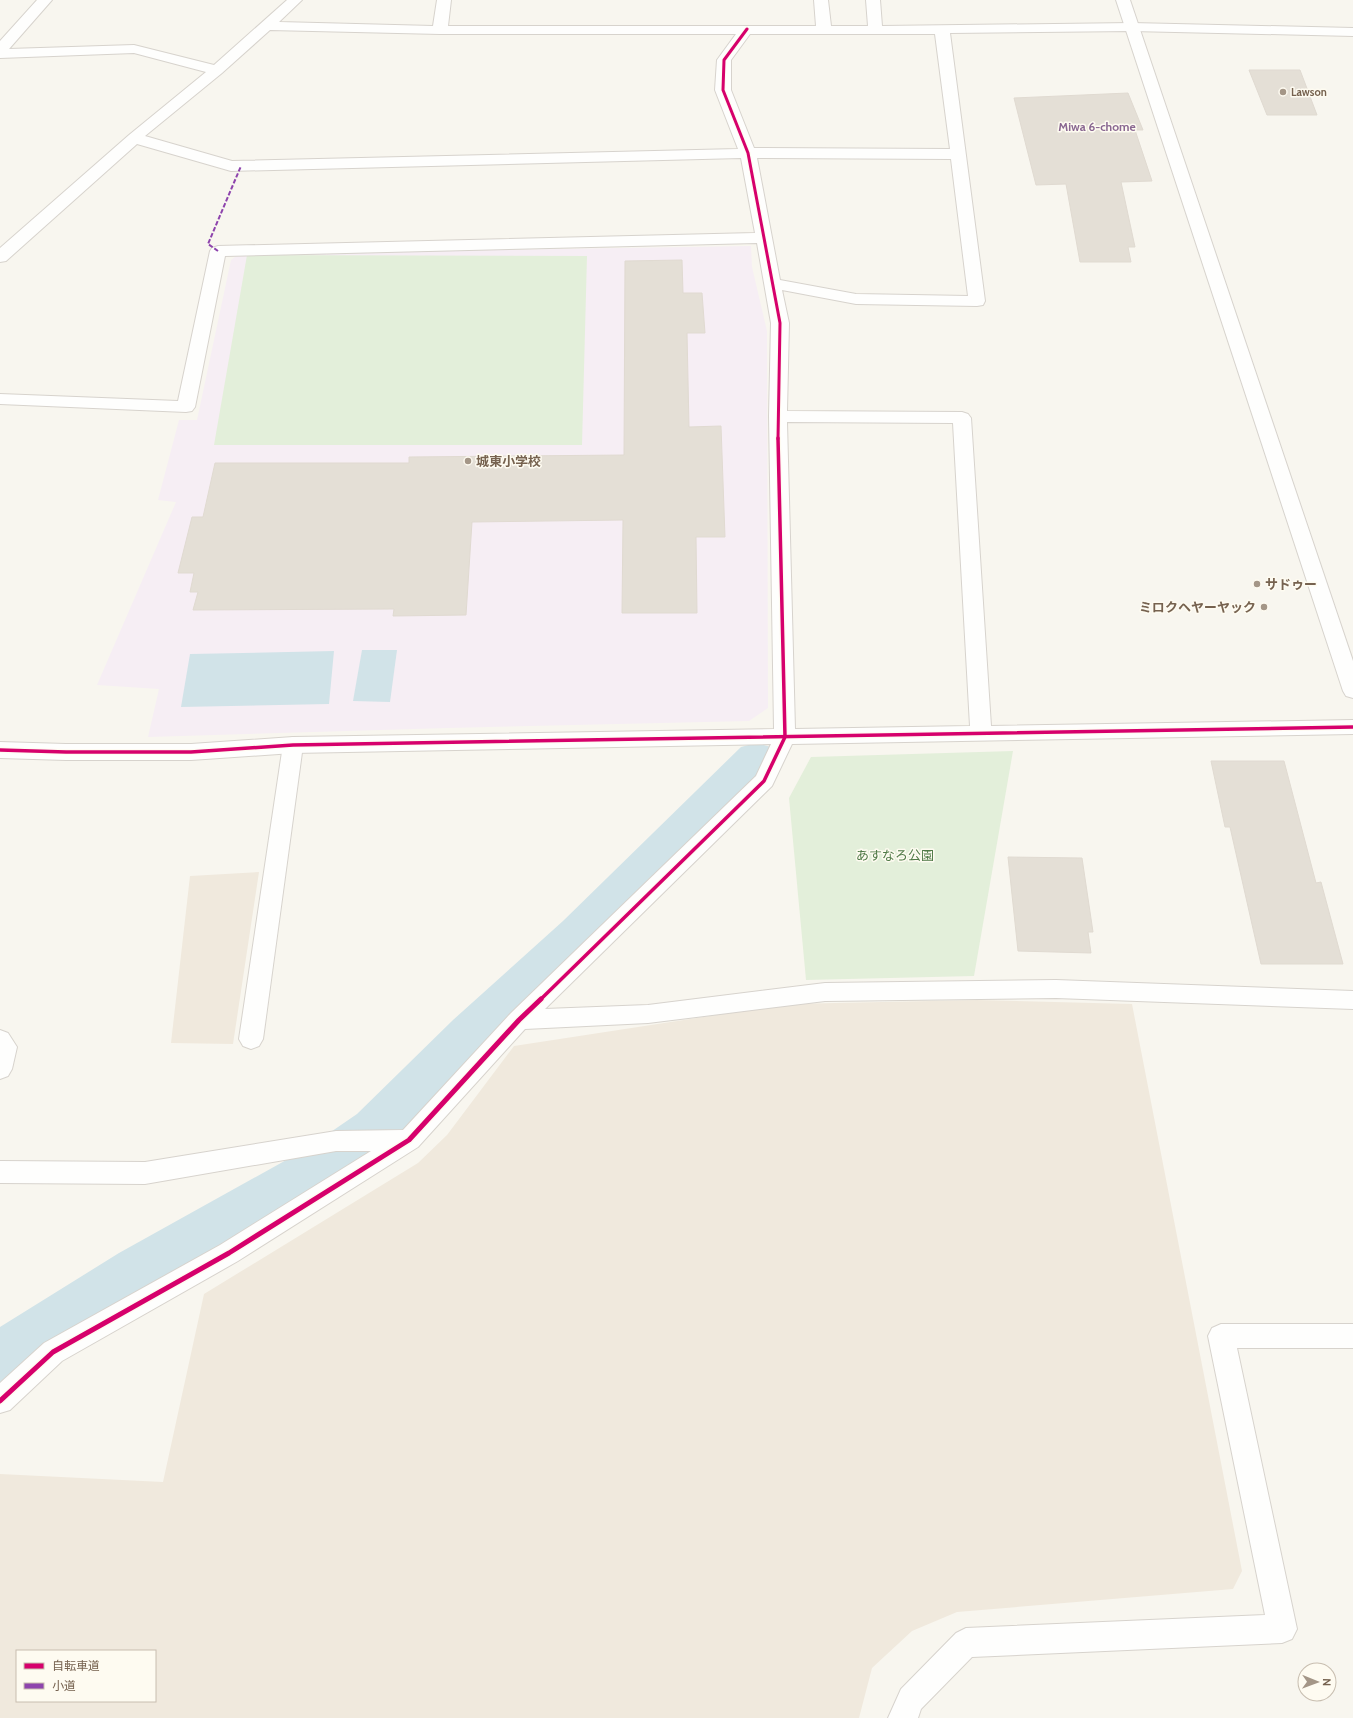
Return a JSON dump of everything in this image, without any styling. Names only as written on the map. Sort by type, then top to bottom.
[{"type":"street","points":[[0,50],[45,0]]},
{"type":"street","points":[[0,257],[134,138],[217,70],[294,0]]},
{"type":"street","points":[[440,30],[444,0]]},
{"type":"street","points":[[821,0],[824,30]]},
{"type":"street","points":[[873,0],[875,30]]},
{"type":"street","points":[[1123,0],[1353,691]]},
{"type":"street","points":[[267,26],[440,30],[875,30],[1132,27],[1353,32]]},
{"type":"street","points":[[0,1401],[53,1352],[229,1253],[408,1140],[519,1020],[764,781],[785,737],[778,416],[780,323],[748,153],[723,90],[724,60],[747,29]]},
{"type":"street","points":[[772,283],[856,299],[977,301],[942,29]]},
{"type":"street","points":[[0,54],[134,49],[217,70]]},
{"type":"street","points":[[134,138],[231,166],[748,153],[958,154]]},
{"type":"street","points":[[0,399],[186,408],[218,251],[764,238]]},
{"type":"street","points":[[778,416],[962,418],[981,732]]},
{"type":"street","points":[[0,750],[66,752],[191,752],[293,745],[785,737],[981,732],[1353,728]]},
{"type":"street","points":[[251,1039],[293,745]]},
{"type":"street","points":[[519,1020],[648,1014],[825,992],[1056,989],[1353,1000]]},
{"type":"street","points":[[0,1040],[5,1046],[0,1069]]},
{"type":"street","points":[[0,1172],[145,1173],[336,1141],[408,1140]]},
{"type":"street","points":[[903,1718],[911,1699],[966,1643],[1282,1629],[1221,1336],[1353,1336]]},
{"type":"shaded area","name":"城東小学校","points":[[751,246],[752,267],[767,331],[768,708],[749,721],[148,737],[159,689],[97,685],[176,502],[158,500],[179,420],[197,420],[231,260],[239,254]]},
{"type":"shaded area","points":[[362,650],[397,650],[390,702],[353,701]]},
{"type":"shaded area","points":[[334,651],[329,704],[181,707],[190,654]]},
{"type":"shaded area","points":[[259,872],[233,1044],[171,1043],[190,876]]},
{"type":"shaded area","points":[[977,1000],[1132,1004],[1242,1571],[1233,1589],[957,1612],[912,1631],[872,1668],[859,1718],[0,1718],[0,1474],[163,1482],[204,1294],[418,1163],[447,1135],[514,1046],[788,1004]]},
{"type":"green space","points":[[247,255],[587,256],[582,445],[214,445]]},
{"type":"green space","name":"あすなろ公園","points":[[1013,751],[974,976],[806,980],[789,798],[811,757]]},
{"type":"building","name":"Lawson","points":[[1249,70],[1300,70],[1317,115],[1267,115]]},
{"type":"building","points":[[1128,93],[1143,130],[1135,130],[1152,181],[1121,182],[1135,247],[1128,247],[1131,262],[1080,262],[1066,184],[1036,185],[1014,98]]},
{"type":"building","points":[[682,260],[683,293],[702,293],[705,333],[687,333],[689,427],[721,426],[725,537],[696,537],[697,613],[622,613],[623,520],[472,522],[466,615],[393,616],[394,609],[193,610],[198,592],[190,592],[194,573],[178,573],[192,517],[203,517],[215,463],[409,463],[409,457],[624,455],[625,261]]},
{"type":"building","points":[[1211,761],[1284,761],[1316,883],[1321,882],[1343,964],[1261,964],[1230,827],[1225,827]]},
{"type":"building","points":[[1008,857],[1082,858],[1093,932],[1088,932],[1091,953],[1018,951]]},
{"type":"waterway","points":[[0,1362],[17,1345],[137,1269],[324,1164],[374,1129],[470,1034],[579,933],[756,758]]},
{"type":"marked path","points":[[218,251],[208,244],[241,166]]},
{"type":"cycle path","points":[[0,1401],[53,1352],[229,1253],[409,1140],[519,1020],[764,781],[785,737],[778,416],[780,323],[748,153],[723,90],[724,60],[747,29]]},
{"type":"cycle path","points":[[0,750],[66,752],[191,752],[293,745],[1353,727]]},
{"type":"place","name":"Lawson","points":[[1283,92]]},
{"type":"place","name":"城東小学校","points":[[468,461]]},
{"type":"place","name":"サドゥー","points":[[1257,584]]},
{"type":"place","name":"ミロクヘヤーヤック","points":[[1264,607]]},
{"type":"district","name":"Miwa 6-chome","points":[[1097,126]]}]
